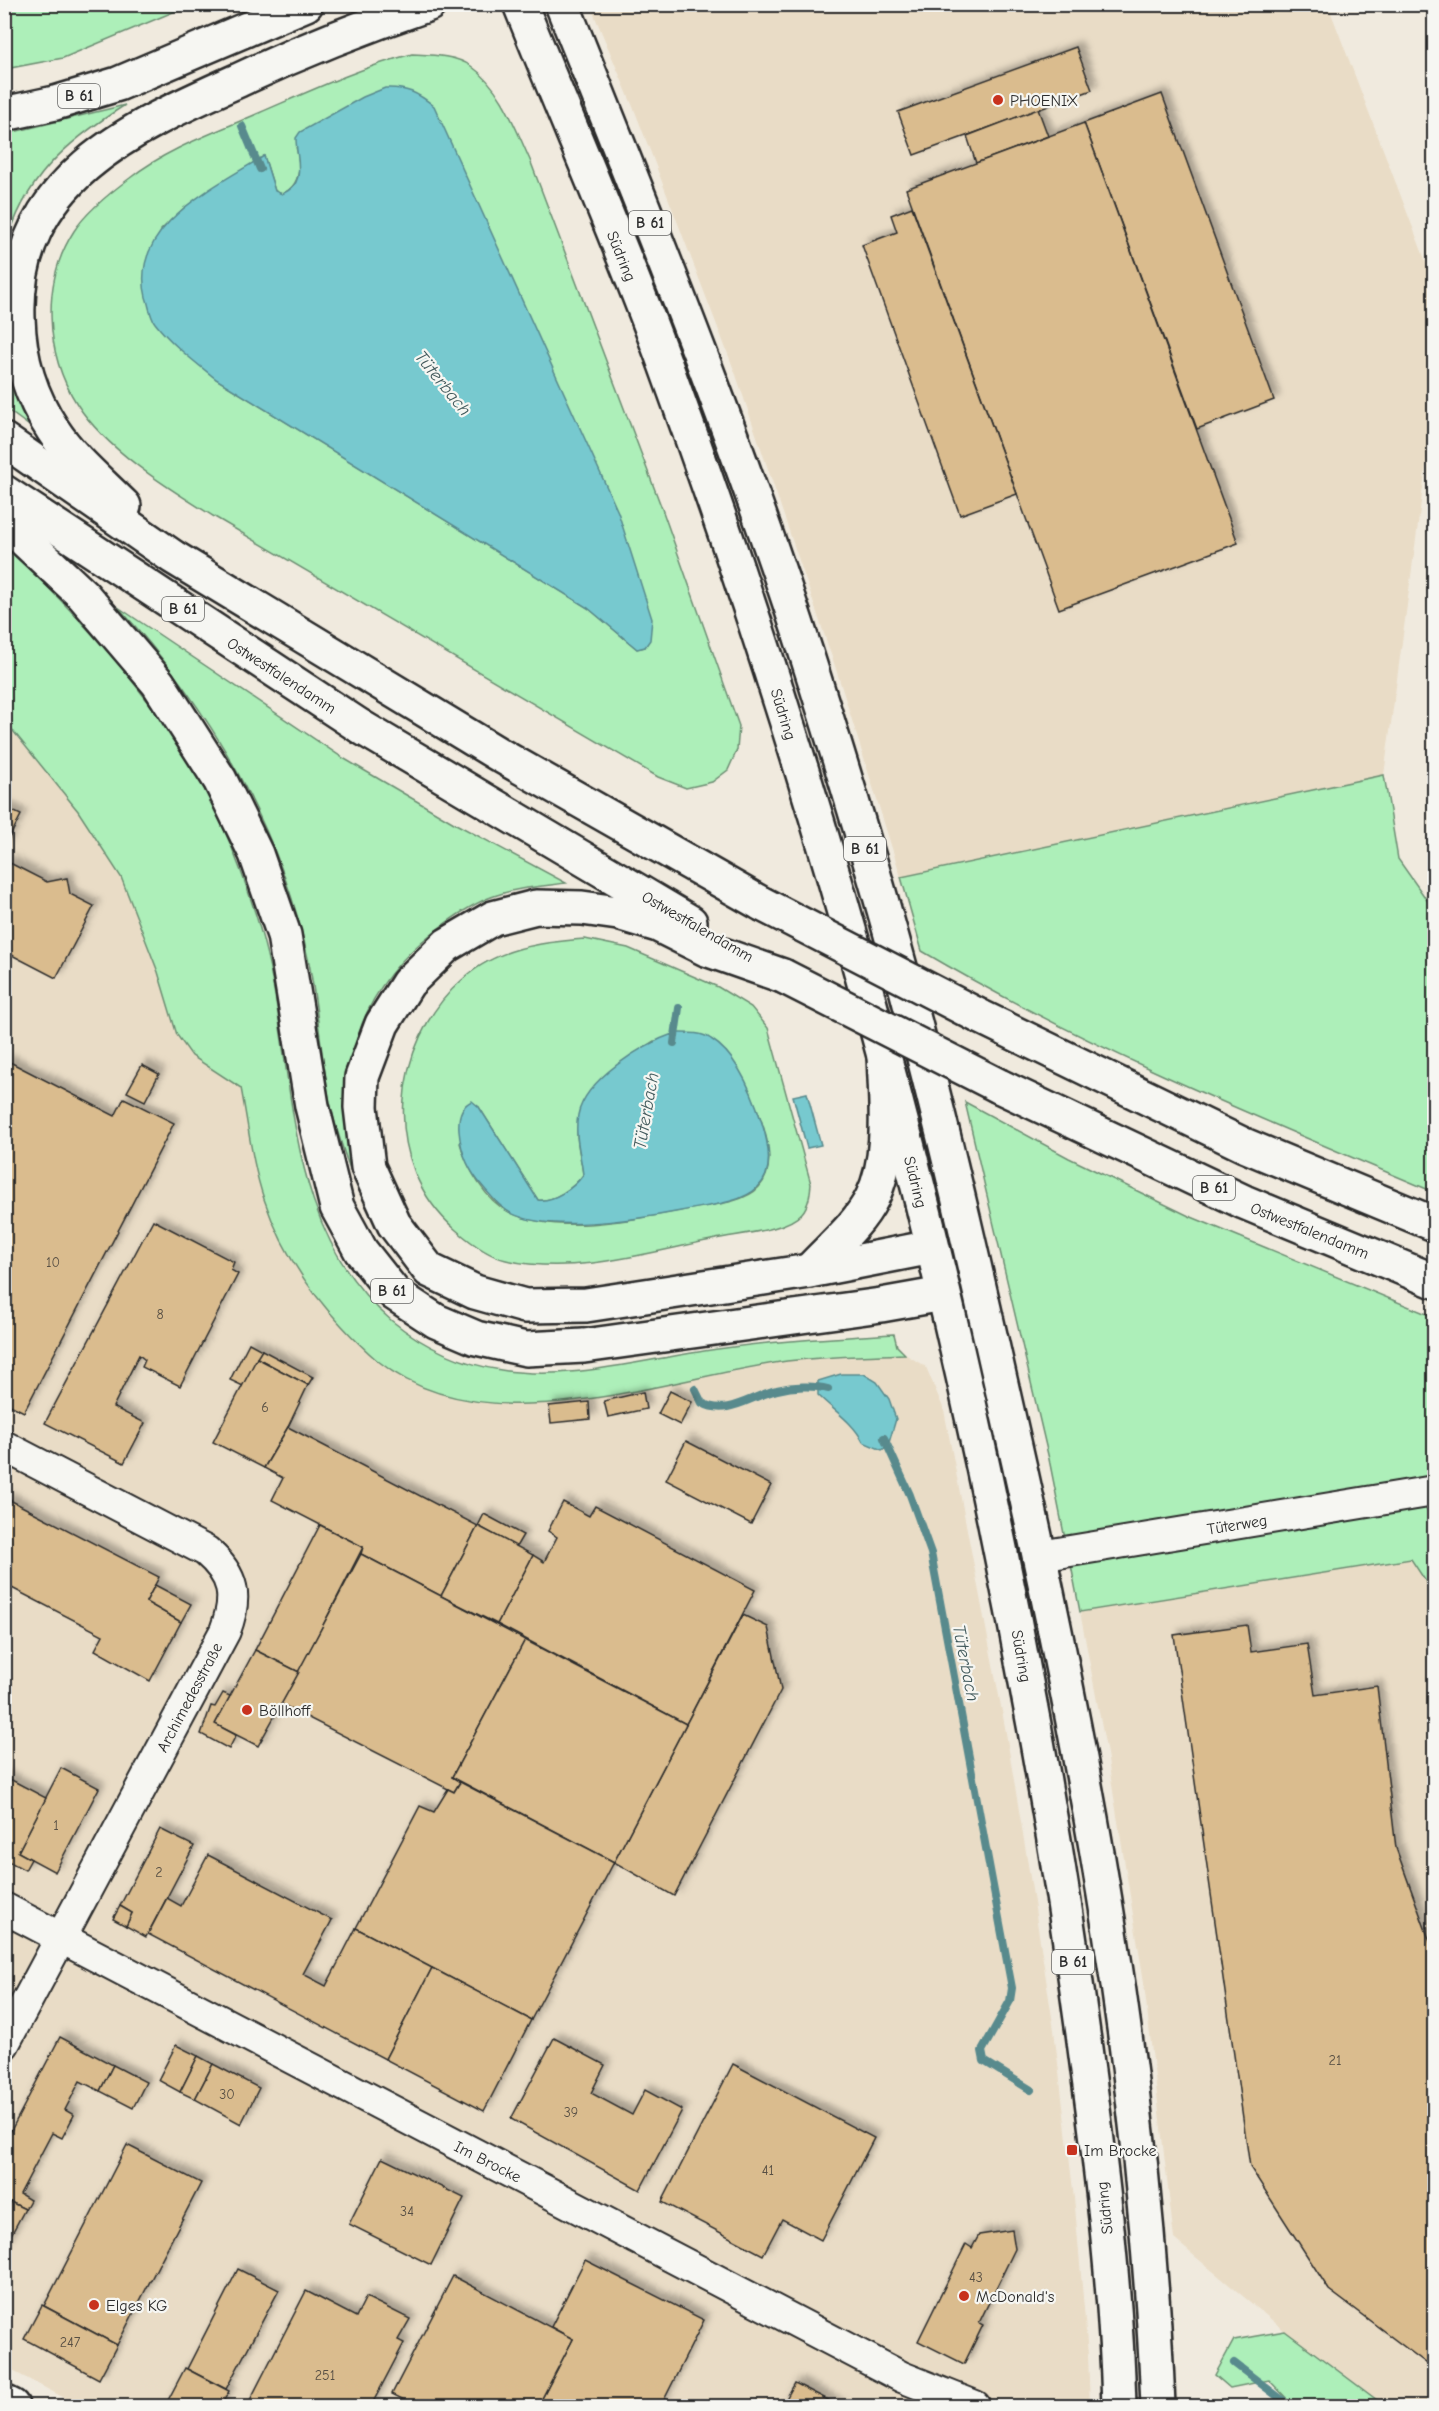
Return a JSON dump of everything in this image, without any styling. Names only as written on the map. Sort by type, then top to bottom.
[{"type":"main road","points":[[173,557],[52,429],[26,376],[18,337],[17,302],[22,268],[34,228],[70,180],[95,157],[127,134],[167,111],[363,27],[429,4]]},
{"type":"main road","name":"Südring","points":[[520,4],[663,358],[733,556],[772,673],[884,1053],[944,1294],[1004,1560],[1063,1882],[1099,2152],[1119,2406]]},
{"type":"main road","name":"B 61","points":[[562,4],[698,343],[808,659],[917,1028],[974,1262],[1040,1556],[1084,1782],[1116,1969],[1150,2262],[1158,2406]]},
{"type":"main road","name":"B 61","points":[[4,114],[55,103],[118,84],[304,5]]},
{"type":"main road","name":"B 61","points":[[4,440],[173,557],[498,754],[762,904],[979,1016],[1244,1145],[1434,1224]]},
{"type":"main road","name":"Ostwestfalendamm","points":[[4,492],[361,727],[783,976],[999,1086],[1244,1202],[1434,1281]]},
{"type":"main road","name":"B 61","points":[[4,521],[83,596],[158,683],[220,780],[256,854],[284,935],[312,1106],[337,1207],[361,1251],[395,1294],[436,1321],[476,1338],[526,1349],[584,1346],[881,1305],[944,1294]]},
{"type":"main road","points":[[783,976],[706,949],[658,925],[618,913],[582,908],[536,907],[493,918],[447,945],[408,983],[382,1024],[362,1077],[361,1107],[368,1167],[394,1224],[429,1270],[475,1292],[525,1306],[586,1305],[809,1271],[932,1247],[974,1262],[944,1294]]},
{"type":"main road","points":[[809,1271],[853,1224],[873,1196],[885,1136],[884,1053]]},
{"type":"main road","points":[[4,2402],[12,2406]]},
{"type":"street","name":"Archimedesstraße","points":[[4,1446],[206,1551],[223,1568],[234,1596],[225,1631],[4,2044]]},
{"type":"street","name":"Tüterweg","points":[[1040,1556],[1434,1491]]},
{"type":"street","name":"Im Brocke","points":[[4,1908],[902,2377],[975,2406]]},
{"type":"shaded area","points":[[590,5],[1328,5],[1434,283],[1434,406],[1384,775],[901,877],[836,669],[736,375],[636,114]]},
{"type":"shaded area","points":[[4,721],[78,811],[121,877],[158,972],[177,1035],[192,1056],[241,1088],[263,1197],[320,1302],[379,1362],[422,1387],[442,1394],[484,1402],[524,1404],[615,1395],[787,1361],[905,1354],[926,1367],[944,1410],[1005,1727],[1027,1858],[1054,2030],[1075,2207],[1088,2354],[1090,2406],[80,2406],[5,2367]]},
{"type":"shaded area","points":[[1412,1559],[1434,1594],[1434,2406],[1385,2406],[1285,2331],[1174,2239],[1143,1976],[1107,1754],[1080,1612]]},
{"type":"green space","points":[[5,4],[190,5],[63,58],[5,69]]},
{"type":"green space","points":[[412,54],[435,55],[465,62],[482,75],[506,108],[530,160],[661,506],[739,726],[737,750],[728,770],[712,782],[686,788],[658,777],[213,516],[139,467],[104,437],[89,421],[66,384],[53,341],[52,295],[63,251],[74,231],[92,209],[145,167],[176,149],[335,80]],"holes":[[[296,147],[645,647],[637,649],[588,608],[216,379],[161,230],[184,208],[264,156],[275,191],[282,194],[289,190],[297,180],[298,174],[299,161]]]},
{"type":"green space","points":[[125,105],[103,119],[66,149],[35,182],[13,224],[5,249],[5,134]]},
{"type":"green space","points":[[4,358],[16,397],[32,428],[5,408]]},
{"type":"green space","points":[[4,544],[72,612],[134,684],[163,722],[189,762],[212,804],[239,865],[262,935],[271,972],[295,1124],[304,1168],[317,1211],[335,1251],[360,1288],[392,1321],[443,1353],[486,1367],[526,1373],[603,1368],[751,1345],[894,1334],[897,1346],[905,1354],[787,1361],[633,1392],[578,1400],[523,1404],[470,1401],[422,1387],[368,1353],[318,1298],[296,1267],[278,1234],[260,1186],[241,1088],[192,1056],[177,1035],[158,972],[121,877],[78,811],[5,721]]},
{"type":"green space","points":[[118,607],[343,758],[454,823],[566,883],[502,893],[471,907],[435,931],[407,955],[385,981],[369,1009],[357,1038],[350,1069],[347,1136],[351,1172],[330,1103],[309,963],[297,914],[261,818],[238,773],[183,686]]},
{"type":"green space","points":[[1384,775],[1398,859],[1434,910],[1434,1192],[1239,1109],[1110,1050],[983,986],[922,951],[901,877]]},
{"type":"green space","points":[[585,939],[628,948],[718,987],[751,1007],[768,1028],[811,1184],[806,1206],[795,1219],[762,1231],[638,1256],[585,1264],[532,1264],[499,1258],[479,1248],[456,1230],[431,1203],[415,1172],[406,1139],[404,1104],[409,1069],[420,1036],[439,1005],[463,979],[476,969],[490,960],[520,948]],"holes":[[[654,1041],[726,1052],[743,1080],[760,1118],[769,1156],[767,1173],[759,1187],[746,1196],[720,1204],[626,1220],[601,1223],[552,1223],[529,1219],[500,1207],[478,1182],[463,1153],[460,1143],[479,1107],[538,1200],[550,1199],[569,1189],[583,1175],[577,1135],[580,1114],[585,1100],[604,1077]]]},
{"type":"green space","points":[[965,1102],[1069,1158],[1189,1216],[1434,1317],[1434,1478],[1065,1539],[1049,1459]]},
{"type":"green space","points":[[1434,1505],[1434,1594],[1411,1559],[1080,1612],[1071,1565]]},
{"type":"green space","points":[[1285,2331],[1385,2406],[1288,2406],[1291,2403],[1269,2380],[1230,2388],[1215,2375],[1234,2340]]},
{"type":"water","points":[[385,88],[411,92],[434,106],[618,512],[652,619],[650,640],[645,647],[637,649],[588,608],[216,379],[176,346],[152,318],[146,297],[144,272],[150,249],[163,229],[180,212],[222,181],[264,156],[275,191],[282,194],[295,184],[298,177],[296,138],[300,132],[363,97]]},
{"type":"water","points":[[675,1033],[698,1034],[711,1039],[729,1055],[749,1088],[764,1131],[769,1156],[767,1173],[751,1193],[722,1204],[663,1214],[617,1221],[566,1223],[522,1218],[500,1206],[479,1182],[470,1169],[460,1139],[460,1117],[462,1109],[468,1103],[472,1101],[479,1107],[538,1200],[550,1199],[569,1189],[583,1175],[577,1123],[583,1102],[592,1089],[603,1076],[632,1054]]},
{"type":"water","points":[[807,1093],[821,1145],[807,1148],[793,1096]]},
{"type":"water","points":[[841,1374],[864,1374],[877,1382],[889,1399],[896,1419],[888,1446],[882,1450],[863,1442],[849,1423],[818,1395],[818,1381]]},
{"type":"building","name":"PHOENIX","points":[[1076,47],[1092,90],[914,155],[898,112]]},
{"type":"building","points":[[1162,94],[1274,400],[1197,429],[1084,123]]},
{"type":"building","points":[[1038,109],[1048,136],[976,163],[967,136]]},
{"type":"building","points":[[1084,123],[1238,543],[1059,609],[906,189]]},
{"type":"building","points":[[912,207],[1017,494],[960,515],[862,245],[897,232],[891,215]]},
{"type":"building","points":[[4,807],[21,815],[4,848]]},
{"type":"building","points":[[4,860],[47,882],[67,878],[70,894],[94,906],[56,978],[4,951]]},
{"type":"building","points":[[4,1059],[115,1116],[124,1098],[174,1123],[24,1412],[4,1402]]},
{"type":"building","points":[[142,1065],[159,1074],[145,1101],[127,1092]]},
{"type":"building","points":[[153,1220],[234,1262],[231,1270],[238,1274],[180,1386],[142,1367],[145,1360],[139,1355],[113,1407],[145,1423],[124,1463],[45,1423]]},
{"type":"building","points":[[249,1343],[262,1350],[243,1386],[230,1380]]},
{"type":"building","points":[[262,1350],[313,1377],[308,1385],[257,1358]]},
{"type":"building","points":[[257,1358],[308,1385],[288,1427],[264,1468],[213,1442]]},
{"type":"building","points":[[670,1391],[692,1402],[680,1425],[658,1414]]},
{"type":"building","points":[[643,1392],[646,1409],[608,1417],[604,1401]]},
{"type":"building","points":[[589,1402],[590,1419],[551,1423],[549,1406]]},
{"type":"building","points":[[288,1427],[478,1526],[441,1596],[361,1554],[363,1547],[272,1500],[283,1478],[264,1468]]},
{"type":"building","points":[[686,1441],[771,1485],[751,1524],[666,1480]]},
{"type":"building","points":[[4,1497],[159,1577],[146,1602],[181,1622],[150,1681],[95,1650],[103,1635],[4,1584]]},
{"type":"building","points":[[563,1502],[589,1516],[595,1506],[755,1590],[686,1724],[497,1624],[533,1555],[544,1562],[557,1537],[548,1531]]},
{"type":"building","points":[[484,1514],[523,1535],[516,1547],[478,1526]]},
{"type":"building","points":[[320,1525],[363,1547],[299,1672],[255,1650]]},
{"type":"building","points":[[478,1526],[533,1555],[497,1624],[441,1596]]},
{"type":"building","points":[[361,1554],[525,1640],[452,1777],[460,1782],[454,1792],[281,1704]]},
{"type":"building","points":[[155,1585],[191,1604],[181,1622],[146,1602]]},
{"type":"building","points":[[743,1615],[768,1627],[781,1690],[674,1896],[614,1862]]},
{"type":"building","points":[[1247,1625],[1251,1652],[1307,1644],[1315,1695],[1377,1686],[1396,1848],[1434,1953],[1434,2369],[1329,2290],[1250,2167],[1174,1635]]},
{"type":"building","points":[[525,1640],[686,1724],[614,1862],[452,1777]]},
{"type":"building","points":[[255,1650],[299,1672],[258,1746],[215,1724]]},
{"type":"building","points":[[223,1693],[230,1696],[215,1724],[236,1735],[229,1749],[201,1734],[211,1706],[215,1707]]},
{"type":"building","points":[[61,1768],[99,1788],[55,1872],[18,1852]]},
{"type":"building","points":[[4,1776],[46,1798],[18,1852],[31,1859],[25,1870],[4,1859]]},
{"type":"building","points":[[460,1782],[614,1862],[531,2020],[356,1928],[420,1806],[434,1812],[448,1789],[454,1792]]},
{"type":"building","points":[[160,1829],[194,1846],[146,1937],[126,1926],[132,1913],[120,1906]]},
{"type":"building","points":[[208,1855],[332,1920],[303,1974],[326,1986],[356,1928],[432,1968],[385,2059],[148,1934],[167,1898],[181,1906]]},
{"type":"building","points":[[120,1906],[132,1913],[126,1926],[113,1919]]},
{"type":"building","points":[[432,1968],[531,2020],[484,2111],[385,2059]]},
{"type":"building","points":[[60,2037],[113,2065],[100,2091],[80,2081],[65,2110],[74,2115],[62,2138],[52,2133],[20,2194],[30,2200],[25,2209],[4,2199],[4,2144]]},
{"type":"building","points":[[554,2038],[605,2065],[591,2093],[632,2115],[645,2090],[682,2110],[640,2190],[511,2119]]},
{"type":"building","points":[[176,2045],[198,2056],[180,2092],[158,2080]]},
{"type":"building","points":[[198,2056],[213,2064],[195,2099],[180,2092]]},
{"type":"building","points":[[213,2064],[259,2088],[241,2124],[195,2099]]},
{"type":"building","points":[[733,2064],[874,2138],[821,2240],[782,2219],[763,2255],[662,2202]]},
{"type":"building","points":[[113,2065],[146,2082],[133,2108],[100,2091]]},
{"type":"building","points":[[127,2145],[201,2183],[117,2345],[44,2306]]},
{"type":"building","points":[[382,2158],[464,2198],[431,2265],[349,2224]]},
{"type":"building","points":[[4,2199],[25,2209],[4,2248]]},
{"type":"building","points":[[1012,2230],[1015,2249],[979,2323],[983,2325],[964,2364],[918,2341],[966,2244],[972,2248],[979,2235]]},
{"type":"building","points":[[585,2260],[704,2320],[661,2406],[538,2406],[573,2339],[551,2327]]},
{"type":"building","points":[[238,2269],[279,2290],[226,2389],[187,2369]]},
{"type":"building","points":[[453,2276],[573,2339],[538,2406],[416,2406],[392,2394]]},
{"type":"building","points":[[306,2291],[356,2317],[366,2297],[410,2319],[398,2340],[404,2343],[371,2406],[247,2406]]},
{"type":"building","points":[[42,2305],[117,2345],[99,2379],[24,2339]]},
{"type":"building","points":[[185,2368],[229,2391],[221,2406],[165,2406]]},
{"type":"building","points":[[795,2383],[840,2406],[782,2406]]},
{"type":"waterway","name":"Tüterbach","points":[[242,126],[260,169]]},
{"type":"waterway","name":"Tüterbach","points":[[674,1043],[679,1008]]},
{"type":"waterway","name":"Tüterbach","points":[[695,1389],[702,1403],[721,1408],[783,1389],[796,1387],[828,1389]]},
{"type":"waterway","name":"Tüterbach","points":[[884,1438],[910,1495],[931,1553],[1012,1988],[1010,2001],[982,2051],[984,2061],[1031,2090]]},
{"type":"waterway","name":"Tüterbach","points":[[1234,2363],[1290,2406]]},
{"type":"place","name":"PHOENIX","points":[[998,100]]},
{"type":"place","name":"Böllhoff","points":[[247,1710]]},
{"type":"place","name":"Im Brocke","points":[[1072,2150]]},
{"type":"place","name":"McDonald's","points":[[964,2296]]},
{"type":"place","name":"Elges KG","points":[[94,2305]]}]
